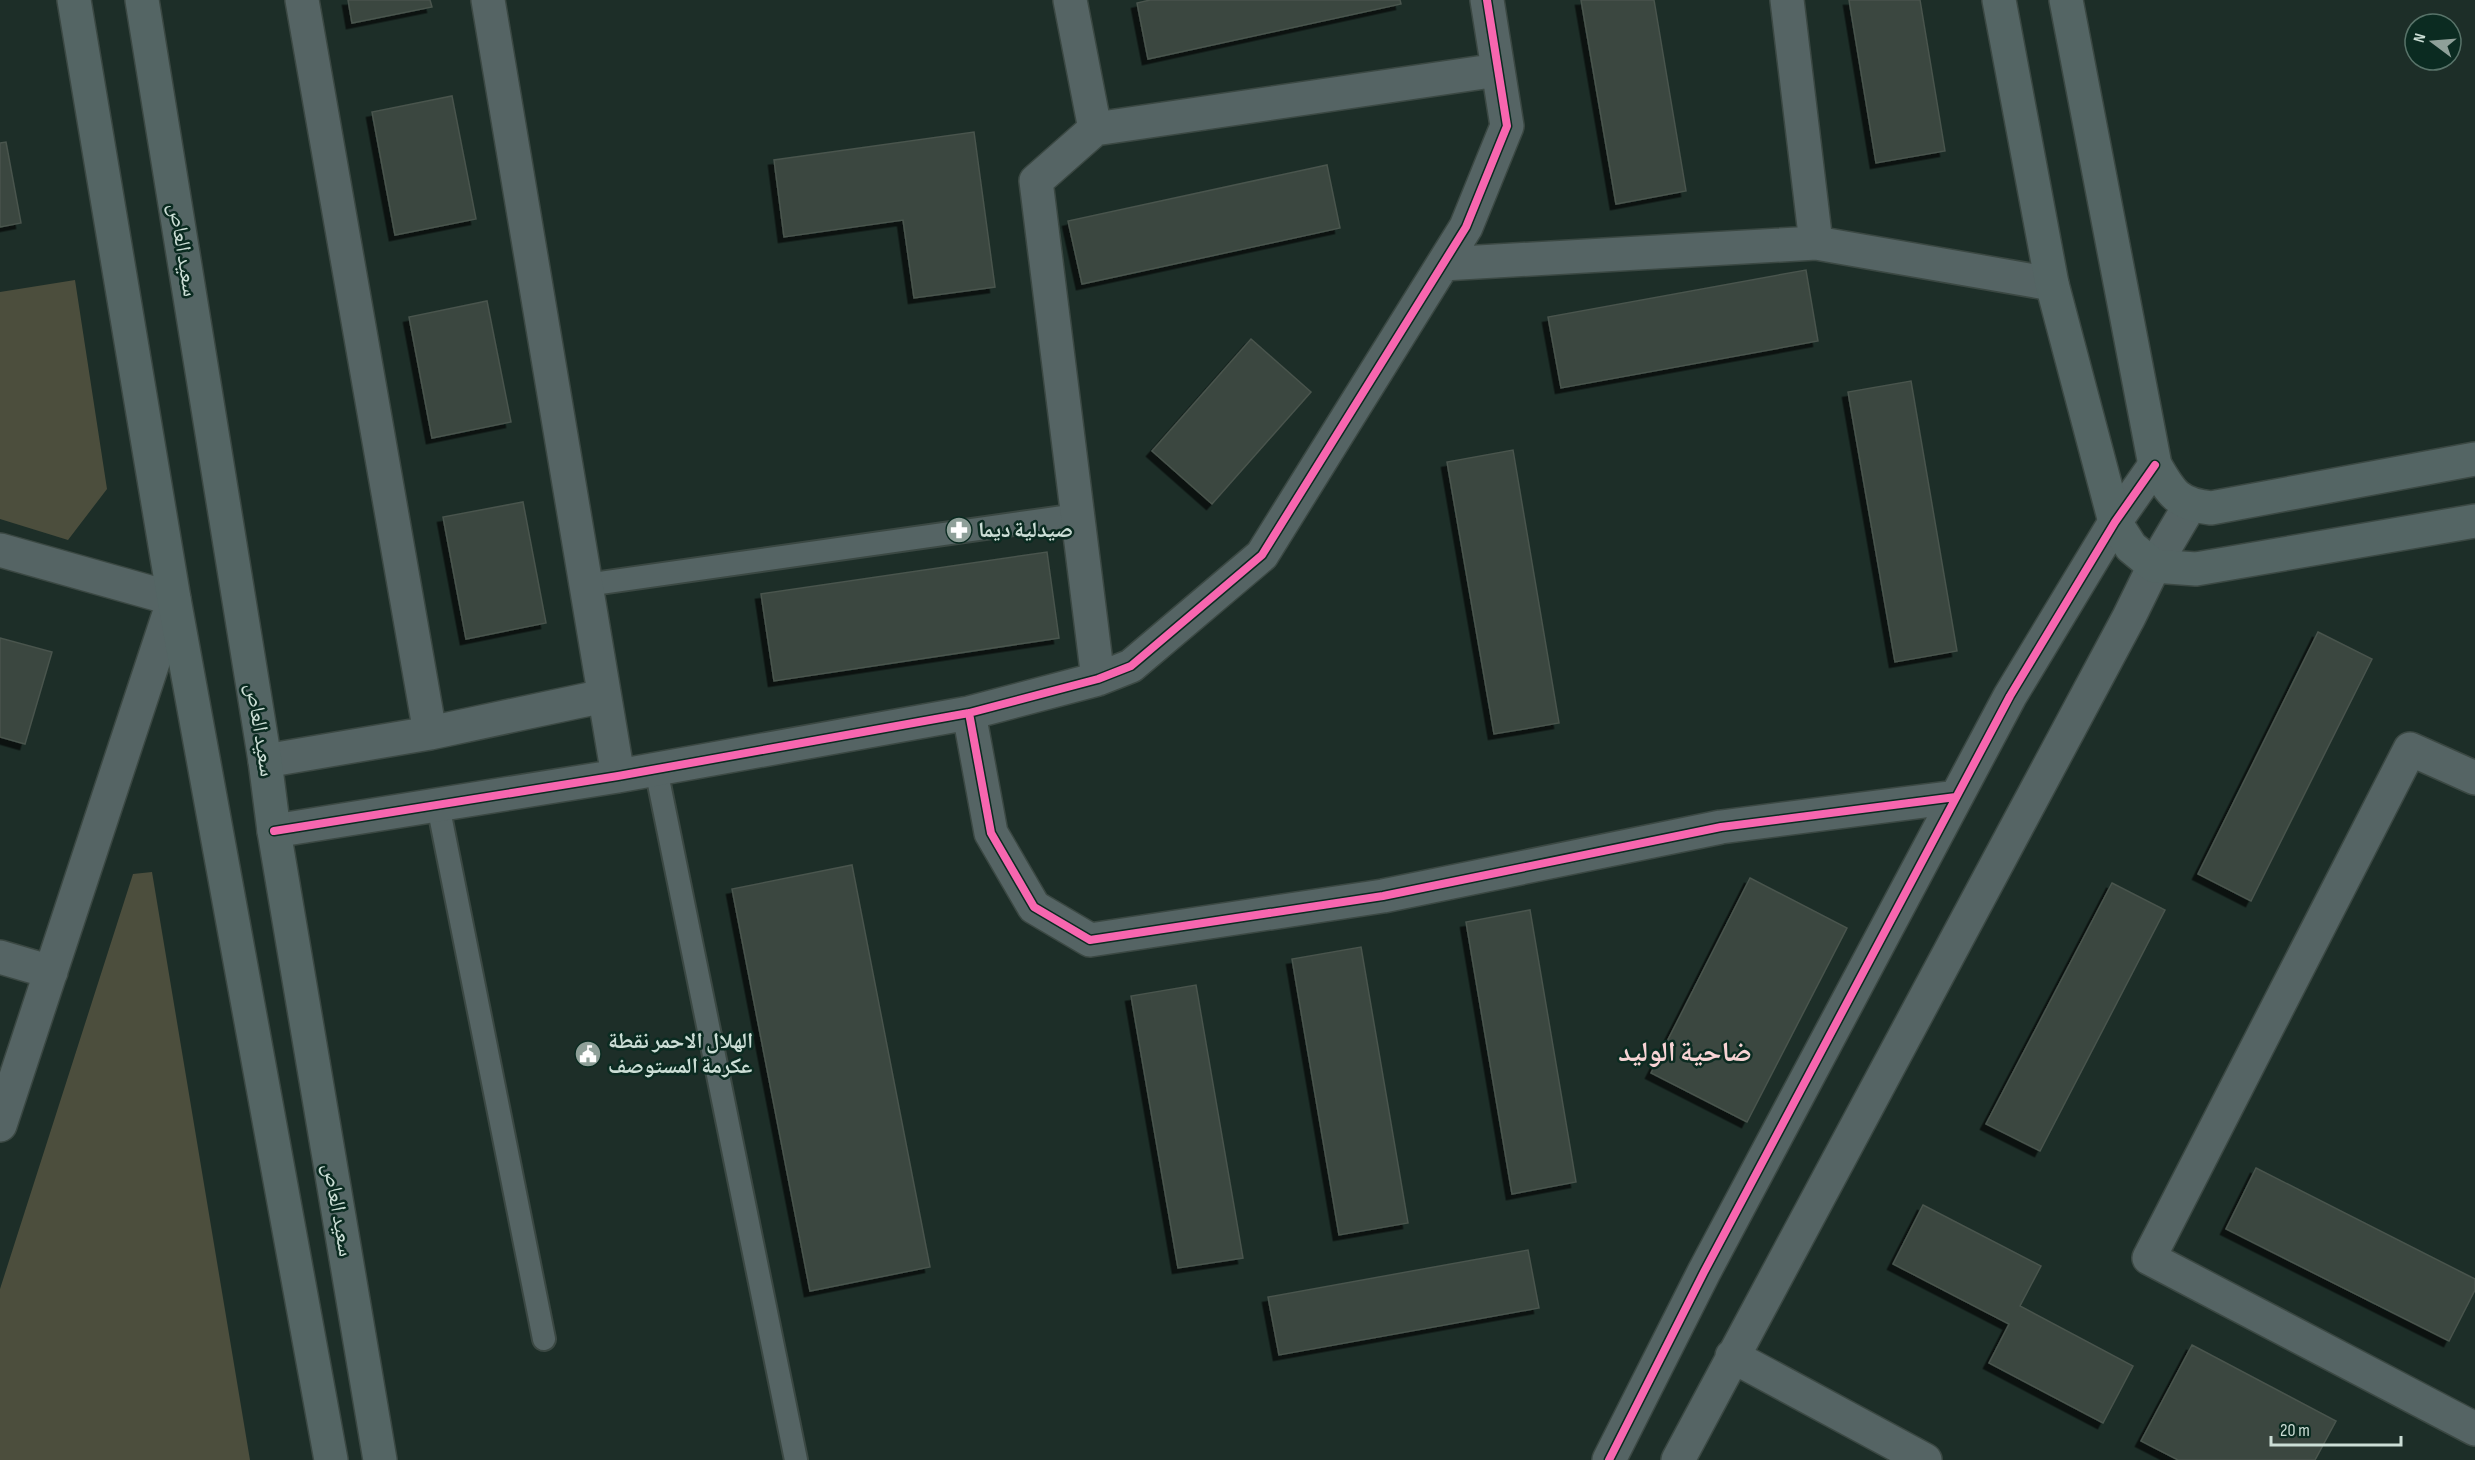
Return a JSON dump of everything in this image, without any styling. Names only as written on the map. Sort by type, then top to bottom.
[{"type":"main road","points":[[74,0],[174,599],[331,1460]]},
{"type":"main road","name":"سعيد العاص","points":[[142,0],[265,761],[274,831],[380,1460]]},
{"type":"main road","points":[[1999,0],[2052,284],[2115,522],[2131,547],[2154,566],[2196,569],[2475,521]]},
{"type":"main road","points":[[2066,0],[2155,465],[2170,491],[2190,505],[2211,508],[2475,459]]},
{"type":"street","points":[[302,0],[430,733]]},
{"type":"street","points":[[488,0],[618,776]]},
{"type":"street","points":[[1070,0],[1095,129]]},
{"type":"street","points":[[274,831],[618,776],[969,713],[1098,679],[1131,666],[1262,555],[1466,227],[1507,126],[1488,0]]},
{"type":"street","points":[[1787,0],[1816,243]]},
{"type":"street","points":[[1098,679],[1036,181],[1095,129],[1498,70]]},
{"type":"street","points":[[1443,264],[1816,243],[2052,284]]},
{"type":"street","points":[[1609,1460],[1704,1272],[2010,696],[2115,522],[2155,465]]},
{"type":"street","points":[[1678,1460],[2129,617],[2154,566],[2190,505]]},
{"type":"street","points":[[0,550],[174,599],[0,1125]]},
{"type":"street","points":[[265,761],[430,733],[604,696]]},
{"type":"street","points":[[969,713],[991,833],[1034,908],[1090,940],[1383,896],[1721,827],[1956,797]]},
{"type":"street","points":[[2475,778],[2410,749],[2149,1258],[2475,1429]]},
{"type":"street","points":[[0,957],[51,972]]},
{"type":"street","points":[[1732,1356],[1925,1460]]},
{"type":"lane","points":[[586,585],[1077,515]]},
{"type":"lane","points":[[656,769],[796,1460]]},
{"type":"lane","points":[[438,805],[544,1339]]},
{"type":"green space","points":[[75,280],[107,489],[68,540],[0,519],[0,292]]},
{"type":"green space","points":[[152,872],[250,1460],[0,1460],[0,1289],[133,874]]},
{"type":"building","points":[[348,0],[430,0],[432,7],[352,23]]},
{"type":"building","points":[[1150,0],[1400,0],[1401,4],[1148,59],[1137,3]]},
{"type":"building","points":[[1581,0],[1654,0],[1686,191],[1616,204]]},
{"type":"building","points":[[1849,0],[1920,0],[1945,151],[1876,163]]},
{"type":"building","points":[[452,96],[476,219],[395,235],[372,112]]},
{"type":"building","points":[[974,132],[995,287],[914,298],[903,220],[784,237],[774,160]]},
{"type":"building","points":[[6,142],[21,223],[0,227],[0,143]]},
{"type":"building","points":[[1327,165],[1340,228],[1082,284],[1068,221]]},
{"type":"building","points":[[1806,270],[1818,341],[1561,388],[1548,317]]},
{"type":"building","points":[[487,301],[511,422],[432,438],[409,317]]},
{"type":"building","points":[[1251,339],[1311,392],[1212,504],[1152,451]]},
{"type":"building","points":[[1911,381],[1957,651],[1895,662],[1848,392]]},
{"type":"building","points":[[1513,450],[1559,723],[1494,734],[1447,462]]},
{"type":"building","points":[[523,502],[546,623],[466,639],[443,517]]},
{"type":"building","points":[[1047,552],[1059,638],[774,681],[761,594]]},
{"type":"building","points":[[2318,632],[2372,659],[2251,901],[2198,874]]},
{"type":"building","points":[[0,638],[52,652],[25,744],[0,737]]},
{"type":"building","points":[[852,865],[930,1267],[810,1291],[732,889]]},
{"type":"building","points":[[1750,878],[1847,928],[1747,1122],[1651,1073]]},
{"type":"building","points":[[2112,883],[2165,910],[2040,1151],[1986,1124]]},
{"type":"building","points":[[1530,910],[1576,1182],[1512,1194],[1466,922]]},
{"type":"building","points":[[1361,947],[1408,1223],[1339,1235],[1292,959]]},
{"type":"building","points":[[1196,985],[1243,1258],[1178,1268],[1131,996]]},
{"type":"building","points":[[2256,1168],[2475,1279],[2475,1290],[2449,1341],[2226,1229]]},
{"type":"building","points":[[1923,1205],[2041,1266],[2020,1306],[2133,1366],[2103,1423],[1989,1363],[2009,1324],[1893,1264]]},
{"type":"building","points":[[1528,1250],[1539,1308],[1279,1355],[1268,1297]]},
{"type":"building","points":[[2192,1345],[2336,1421],[2315,1460],[2178,1460],[2141,1441]]},
{"type":"cycle path","points":[[274,831],[618,776],[969,713],[1098,679],[1131,666],[1262,555],[1466,227],[1507,126],[1487,0]]},
{"type":"cycle path","points":[[1609,1460],[1704,1272],[2010,696],[2115,522],[2155,465]]},
{"type":"cycle path","points":[[969,713],[991,833],[1034,907],[1090,940],[1383,896],[1721,827],[1956,797]]},
{"type":"place","name":"صيدلية ديما","points":[[959,530]]},
{"type":"place","name":"الهلال الاحمر نقطة عكرمة المستوصف","points":[[588,1054]]},
{"type":"district","name":"ضاحية الوليد","points":[[1685,1052]]}]
